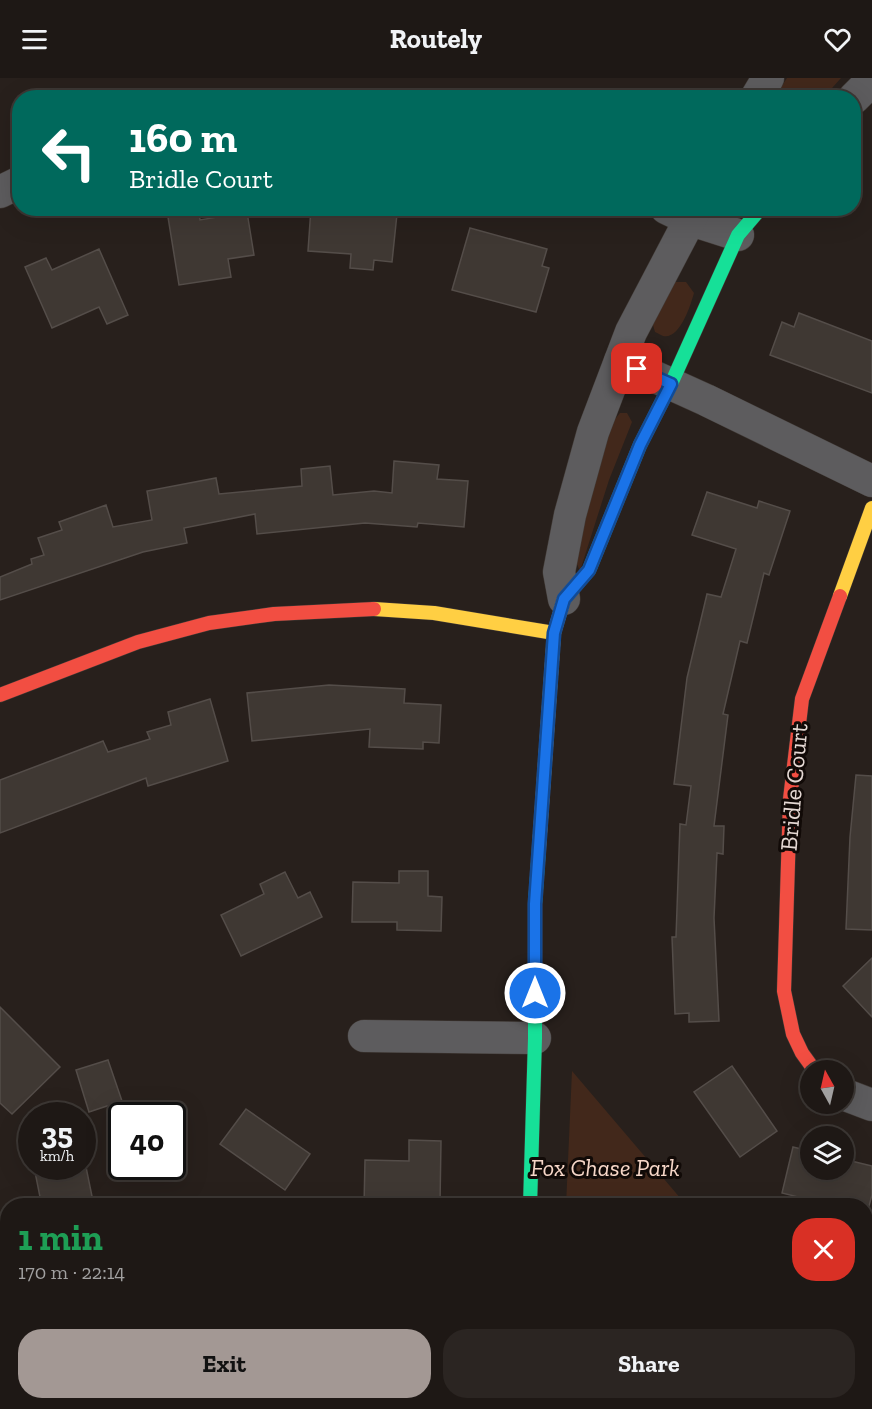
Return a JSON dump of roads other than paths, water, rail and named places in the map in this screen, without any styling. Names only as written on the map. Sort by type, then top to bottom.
[{"type":"street","points":[[861,91],[872,80]]},
{"type":"street","points":[[564,599],[559,572],[570,515],[593,432],[631,332],[682,216]]},
{"type":"street","points":[[693,216],[738,236]]},
{"type":"street","points":[[530,1198],[535,1038],[535,904],[554,633],[564,599],[589,570],[640,445],[671,384],[738,236],[754,216]]},
{"type":"street","points":[[620,361],[872,481]]},
{"type":"street","name":"Bridle Court","points":[[806,1060],[795,1041],[786,1016],[784,991],[790,798],[802,699],[872,508]]},
{"type":"street","points":[[0,695],[138,642],[209,623],[274,614],[368,609],[434,613],[554,633]]},
{"type":"street","points":[[364,1036],[535,1038]]},
{"type":"street","points":[[854,1098],[872,1105]]},
{"type":"park label","name":"Fox Chase Park","points":[[605,1168]]}]
